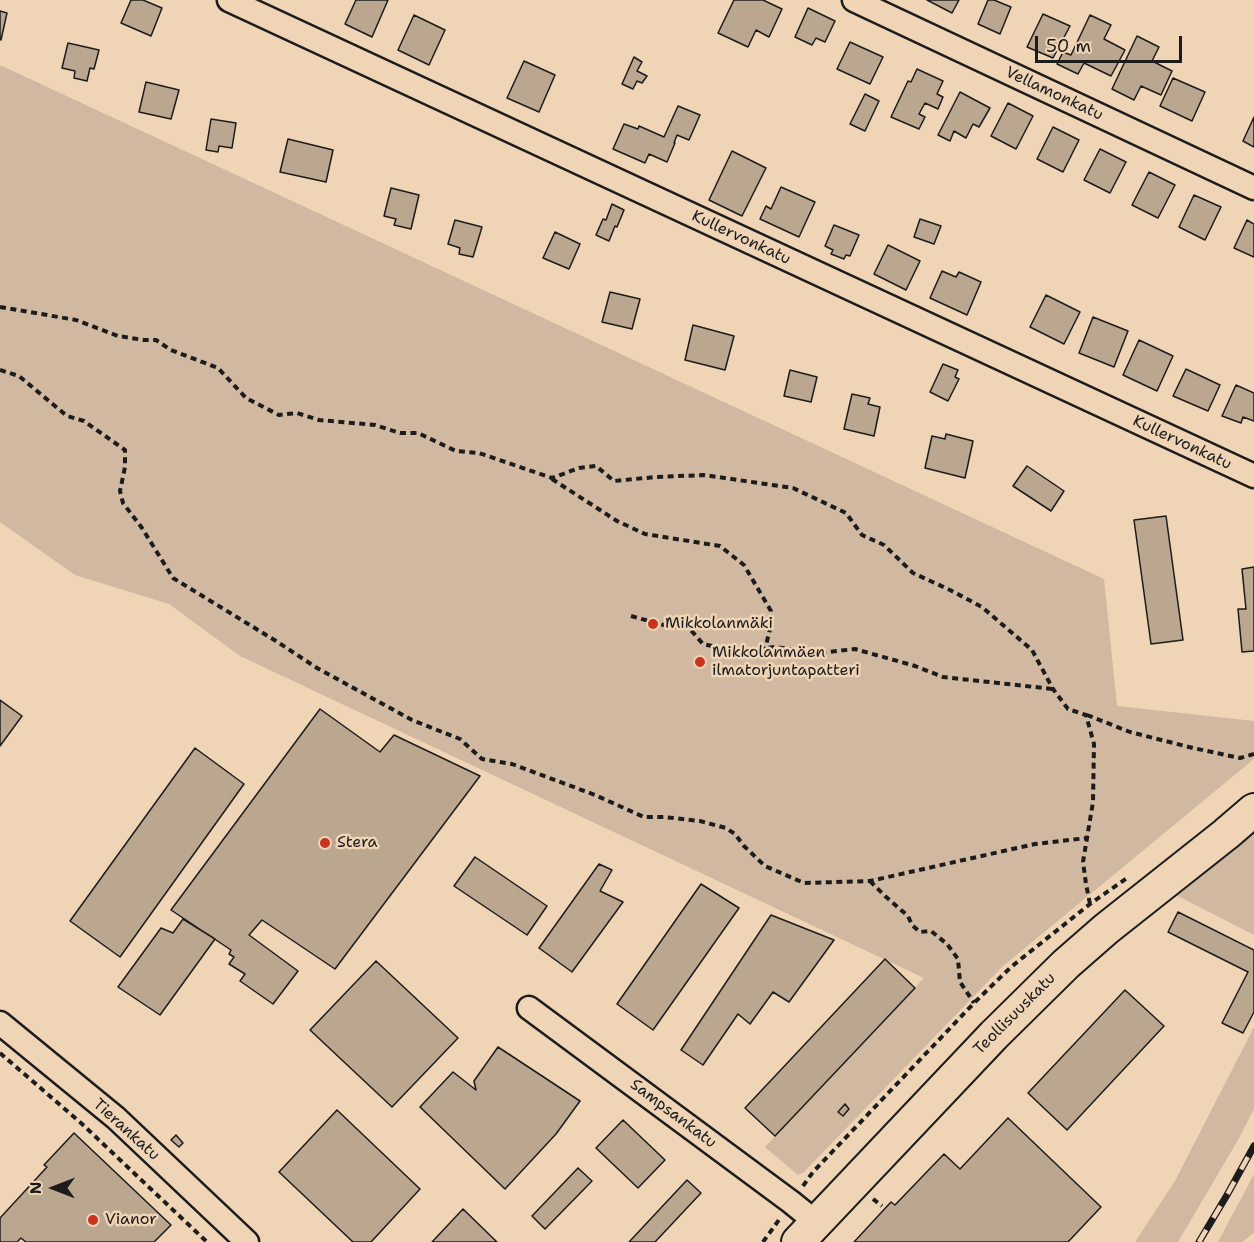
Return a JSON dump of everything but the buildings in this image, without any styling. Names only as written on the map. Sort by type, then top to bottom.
[{"type":"street","name":"Kullervonkatu","points":[[229,0],[1254,476]]},
{"type":"street","name":"Vellamonkatu","points":[[854,0],[1254,188]]},
{"type":"street","name":"Teollisuuskatu","points":[[808,1232],[994,1035],[1066,964],[1254,810]]},
{"type":"street","name":"Sampsankatu","points":[[529,1008],[791,1202],[808,1232]]},
{"type":"street","name":"Tierankatu","points":[[0,1023],[116,1118],[247,1242]]},
{"type":"path","points":[[0,307],[76,320],[118,336],[156,340],[171,350],[218,368],[246,398],[279,415],[297,413],[319,420],[375,425],[400,433],[418,433],[456,451],[479,453],[552,478],[617,520],[645,534],[720,546],[744,565],[771,611],[770,629],[765,649]]},
{"type":"path","points":[[0,370],[19,376],[67,416],[84,421],[125,450],[125,467],[120,491],[123,503],[142,528],[173,578],[317,668],[412,720],[460,739],[482,759],[512,764],[595,795],[644,817],[691,820],[726,828],[735,834],[765,866],[804,883],[870,881],[1035,844],[1087,838]]},
{"type":"path","points":[[552,478],[579,468],[597,466],[614,481],[704,475],[792,488],[846,513],[862,535],[884,545],[913,573],[982,607],[1032,650],[1053,689],[1068,709],[1130,732],[1193,748],[1240,758],[1254,754]]},
{"type":"path","points":[[630,616],[666,626],[689,628],[703,644],[734,651],[775,647],[819,653],[855,649],[915,666],[943,677],[1053,689]]},
{"type":"path","points":[[1086,715],[1094,744],[1093,802],[1083,862],[1090,904]]},
{"type":"path","points":[[763,1242],[813,1172],[974,1003],[960,981],[958,959],[947,944],[931,931],[920,932],[912,925],[908,916],[870,881]]},
{"type":"path","points":[[0,1053],[81,1122],[207,1242]]},
{"type":"path","points":[[868,1195],[882,1206]]},
{"type":"shaded area","points":[[0,65],[1104,579],[1117,706],[1254,721],[1254,759],[1002,967],[804,1172],[798,1175],[765,1147],[924,978],[240,656],[169,604],[75,575],[0,522]]},
{"type":"shaded area","points":[[1254,830],[1254,935],[1174,894]]},
{"type":"shaded area","points":[[1254,1027],[1254,1109],[1238,1140],[1178,1242],[1135,1242],[1175,1181]]},
{"type":"shaded area","points":[[1254,1174],[1254,1233],[1242,1242],[1218,1242]]},
{"type":"railway","points":[[1199,1242],[1254,1146]]},
{"type":"place","name":"Mikkolanmäki","points":[[653,624]]},
{"type":"place","name":"Mikkolanmäen ilmatorjuntapatteri","points":[[700,662]]},
{"type":"place","name":"Stera","points":[[325,843]]},
{"type":"place","name":"Vianor","points":[[93,1220]]}]
